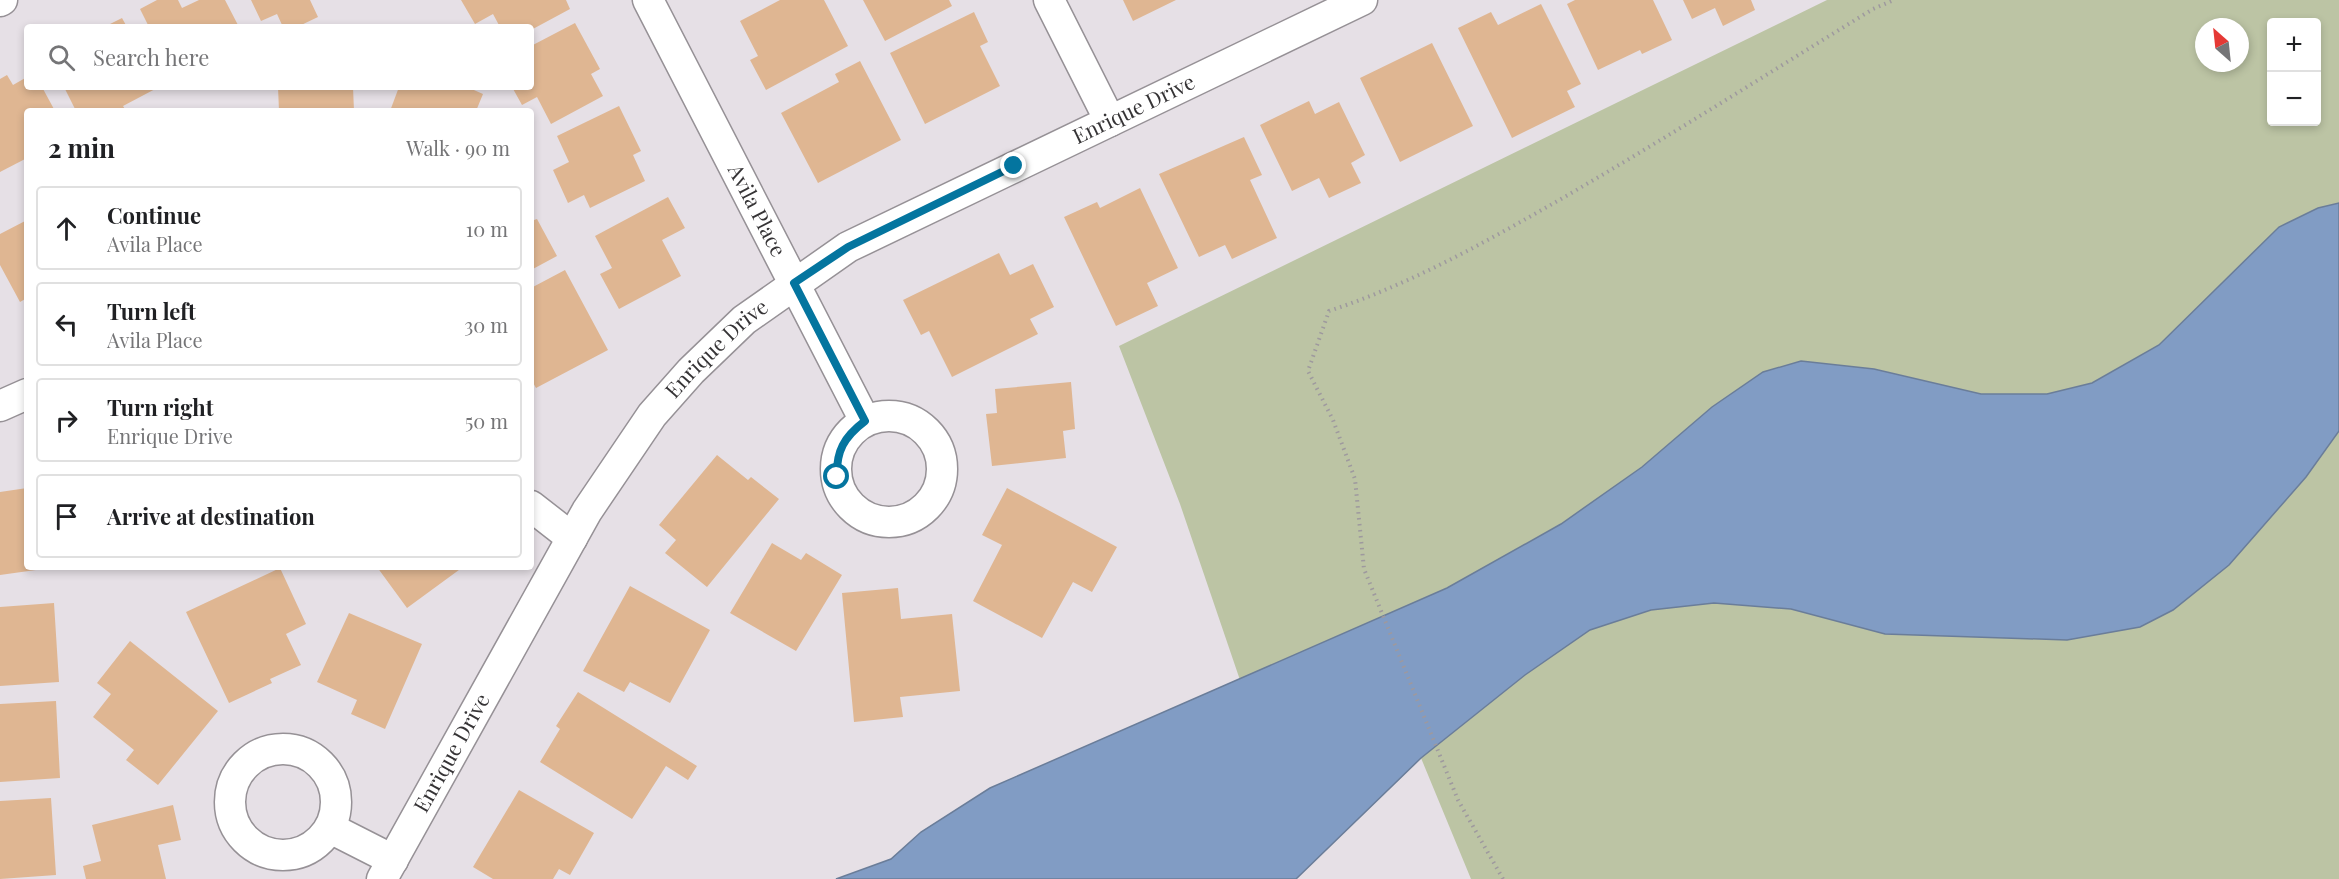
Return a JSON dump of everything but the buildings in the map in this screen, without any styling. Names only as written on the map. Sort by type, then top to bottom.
[{"type":"street","name":"Avila Place","points":[[648,0],[865,421]]},
{"type":"street","points":[[1049,0],[1110,121]]},
{"type":"street","name":"Enrique Drive","points":[[388,869],[572,538],[622,457],[668,398],[744,320],[848,247],[1362,0]]},
{"type":"street","points":[[0,406],[24,395]]},
{"type":"street","points":[[534,508],[572,538]]},
{"type":"street","points":[[330,828],[388,869]]},
{"type":"path","points":[[1503,879],[1458,800],[1365,569],[1355,479],[1333,420],[1308,371],[1329,311],[1372,297],[1501,234],[1604,174],[1873,9],[1894,0]]},
{"type":"green space","points":[[1827,0],[2339,0],[2339,203],[2318,208],[2279,227],[2159,345],[2092,383],[2047,394],[1981,394],[1875,369],[1801,361],[1764,372],[1712,407],[1642,467],[1561,524],[1447,588],[1240,680],[1180,504],[1119,346]]},
{"type":"green space","points":[[2339,431],[2339,879],[1471,879],[1421,758],[1525,675],[1590,629],[1651,610],[1714,603],[1791,609],[1885,634],[2067,640],[2306,477]]},
{"type":"water","points":[[2339,203],[2339,431],[2306,477],[2229,565],[2173,610],[2140,627],[2067,640],[1885,634],[1791,609],[1714,603],[1651,610],[1590,630],[1525,675],[1421,758],[1296,879],[836,879],[891,859],[921,832],[990,788],[1447,588],[1561,524],[1642,467],[1712,407],[1763,372],[1801,361],[1874,369],[1981,394],[2047,394],[2092,383],[2159,345],[2279,227],[2318,208]]},
{"type":"route","points":[[837,477],[836,460],[842,444],[851,431],[865,421],[794,283],[848,247],[901,219],[1014,166]]}]
